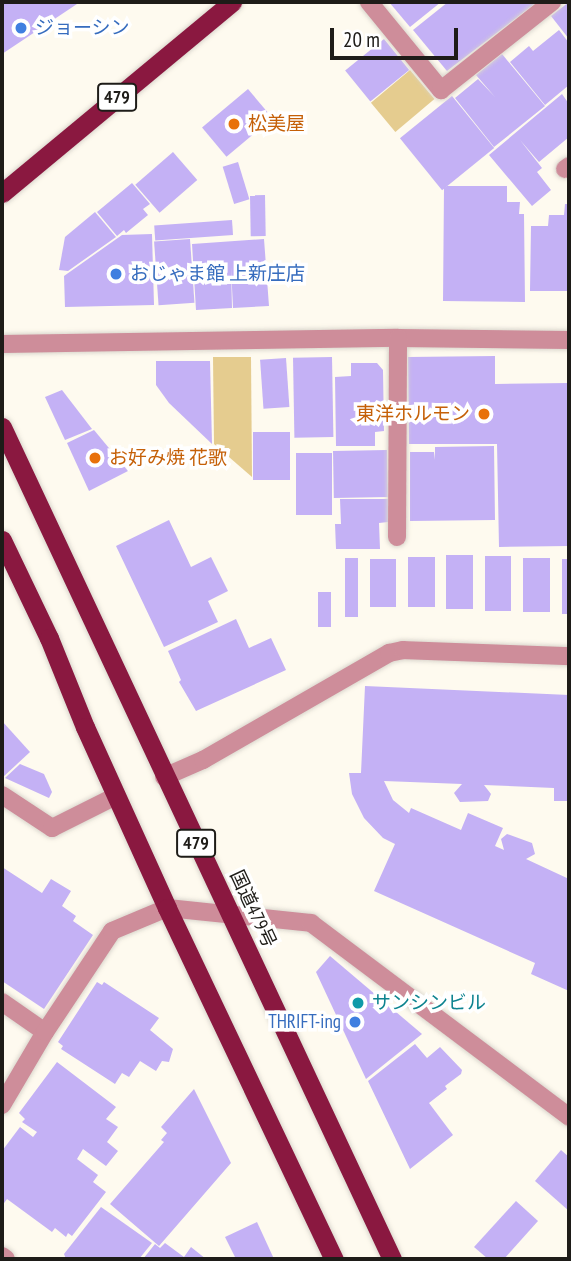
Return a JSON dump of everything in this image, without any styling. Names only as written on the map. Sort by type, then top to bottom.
[{"type":"highway","name":"479","points":[[2,193],[232,2]]},
{"type":"highway","name":"国道479号","points":[[2,427],[391,1259]]},
{"type":"highway","name":"479","points":[[2,540],[49,638],[167,908],[334,1259]]},
{"type":"street","points":[[369,2],[441,90],[552,2]]},
{"type":"street","points":[[397,537],[398,338]]},
{"type":"street","points":[[2,344],[398,338],[569,340]]},
{"type":"street","points":[[164,777],[203,760],[389,653],[403,650],[569,656]]},
{"type":"street","points":[[2,795],[52,828],[116,796]]},
{"type":"street","points":[[2,1105],[45,1032],[112,931],[167,908],[311,923],[569,1117]]},
{"type":"street","points":[[2,1002],[45,1032]]},
{"type":"street","points":[[2,1256],[6,1259]]},
{"type":"shaded area","points":[[410,70],[434,99],[395,132],[371,103]]},
{"type":"shaded area","points":[[213,357],[251,357],[252,477],[214,444]]},
{"type":"building","name":"ジョーシン","points":[[2,2],[80,2],[2,54]]},
{"type":"building","points":[[389,2],[441,2],[410,27]]},
{"type":"building","points":[[448,2],[537,2],[447,71],[413,30]]},
{"type":"building","points":[[569,2],[569,39],[551,16]]},
{"type":"building","points":[[559,30],[569,43],[569,85],[545,105],[510,62],[529,46],[533,51]]},
{"type":"building","points":[[384,39],[409,70],[370,102],[345,70]]},
{"type":"building","points":[[502,54],[545,106],[494,147],[455,98],[478,79],[495,97],[476,75]]},
{"type":"building","points":[[248,89],[272,118],[226,157],[202,128]]},
{"type":"building","points":[[562,94],[569,104],[569,137],[539,162],[520,140],[542,168],[537,172],[551,190],[532,206],[489,155]]},
{"type":"building","points":[[452,96],[494,148],[442,190],[400,138]]},
{"type":"building","points":[[173,152],[197,180],[160,213],[135,185]]},
{"type":"building","points":[[238,162],[249,199],[234,204],[223,167]]},
{"type":"building","points":[[132,183],[150,204],[143,209],[148,215],[126,233],[124,230],[117,236],[97,212]]},
{"type":"building","points":[[507,186],[507,202],[520,202],[519,214],[524,214],[525,302],[443,301],[444,188]]},
{"type":"building","points":[[250,195],[265,195],[266,236],[251,236]]},
{"type":"building","points":[[565,204],[569,204],[569,291],[530,291],[531,226],[548,226],[549,215],[564,215]]},
{"type":"building","points":[[95,212],[116,237],[68,271],[59,270],[65,237]]},
{"type":"building","points":[[232,220],[233,235],[155,240],[154,225]]},
{"type":"building","points":[[152,234],[154,305],[65,307],[64,276],[122,235]]},
{"type":"building","points":[[190,239],[194,303],[159,305],[154,242]]},
{"type":"building","points":[[264,239],[269,306],[233,308],[231,267],[232,308],[196,310],[192,244]]},
{"type":"building","points":[[495,356],[495,384],[569,383],[569,546],[499,547],[497,444],[409,444],[408,357]]},
{"type":"building","points":[[332,357],[333,437],[294,438],[293,358]]},
{"type":"building","points":[[286,358],[289,407],[263,409],[260,360]]},
{"type":"building","points":[[156,361],[210,361],[212,444],[169,403],[156,385]]},
{"type":"building","points":[[351,363],[377,363],[383,370],[384,431],[375,432],[375,446],[336,446],[335,377],[351,376]]},
{"type":"building","points":[[62,390],[92,429],[65,440],[45,397]]},
{"type":"building","points":[[94,430],[128,471],[89,491],[67,443]]},
{"type":"building","points":[[253,432],[290,432],[290,480],[253,480]]},
{"type":"building","points":[[494,446],[495,520],[410,521],[410,452],[434,452],[435,460],[435,447]]},
{"type":"building","points":[[387,450],[388,497],[334,498],[333,451]]},
{"type":"building","points":[[296,453],[332,453],[332,515],[296,515]]},
{"type":"building","points":[[340,499],[388,499],[388,522],[379,523],[380,549],[336,549],[335,524],[341,524]]},
{"type":"building","points":[[169,520],[191,567],[211,557],[228,591],[208,601],[218,622],[164,647],[116,546]]},
{"type":"building","points":[[446,555],[473,555],[473,609],[446,609]]},
{"type":"building","points":[[485,556],[511,556],[511,611],[485,611]]},
{"type":"building","points":[[408,557],[435,557],[435,607],[408,607]]},
{"type":"building","points":[[345,558],[358,558],[358,617],[345,617]]},
{"type":"building","points":[[523,558],[550,558],[550,612],[523,612]]},
{"type":"building","points":[[370,559],[396,559],[396,607],[370,607]]},
{"type":"building","points":[[562,559],[569,559],[569,614],[562,614]]},
{"type":"building","points":[[318,592],[331,592],[331,627],[318,627]]},
{"type":"building","points":[[236,619],[249,648],[271,638],[286,670],[196,711],[179,682],[181,680],[168,651]]},
{"type":"building","points":[[365,686],[569,695],[569,801],[554,801],[554,788],[484,785],[491,794],[488,801],[460,802],[454,793],[462,784],[384,781],[393,800],[409,813],[411,808],[461,830],[468,813],[503,828],[495,846],[504,850],[501,839],[507,834],[532,843],[535,854],[526,859],[569,879],[569,991],[531,974],[535,963],[374,891],[395,844],[383,838],[364,818],[352,794],[349,773],[361,773]]},
{"type":"building","points":[[2,721],[30,752],[2,778]]},
{"type":"building","points":[[20,764],[44,774],[52,792],[49,798],[5,778]]},
{"type":"building","points":[[2,867],[42,893],[51,879],[71,891],[62,906],[76,916],[73,921],[93,935],[44,1009],[2,981]]},
{"type":"building","name":"サンシンビル","points":[[330,956],[422,1034],[366,1079],[316,972]]},
{"type":"building","points":[[97,982],[102,985],[104,982],[159,1018],[150,1030],[173,1049],[169,1062],[162,1061],[156,1071],[140,1061],[129,1077],[122,1073],[115,1084],[61,1049],[63,1046],[58,1042]]},
{"type":"building","points":[[415,1044],[427,1058],[440,1047],[462,1070],[461,1074],[445,1086],[447,1089],[429,1103],[453,1135],[410,1169],[368,1081]]},
{"type":"building","points":[[57,1062],[116,1107],[106,1119],[118,1127],[107,1142],[118,1151],[106,1166],[83,1149],[77,1159],[98,1175],[93,1182],[106,1192],[72,1236],[68,1233],[66,1237],[55,1228],[52,1232],[7,1199],[2,1206],[2,1151],[20,1127],[33,1137],[37,1132],[22,1122],[25,1119],[19,1113]]},
{"type":"building","points":[[194,1089],[231,1163],[159,1246],[110,1204],[164,1142],[161,1140],[167,1133],[161,1127]]},
{"type":"building","points":[[561,1150],[569,1157],[569,1211],[535,1181]]},
{"type":"building","points":[[516,1201],[538,1221],[504,1259],[488,1259],[474,1247]]},
{"type":"building","points":[[101,1207],[152,1243],[139,1259],[66,1259],[64,1254]]},
{"type":"building","points":[[257,1222],[274,1259],[236,1259],[225,1237]]},
{"type":"building","points":[[165,1243],[184,1257],[191,1247],[206,1259],[143,1259],[155,1244],[160,1248]]},
{"type":"place","name":"ジョーシン","points":[[21,28]]},
{"type":"place","name":"松美屋","points":[[234,124]]},
{"type":"place","name":"おじゃま館 上新庄店","points":[[116,274]]},
{"type":"place","name":"東洋ホルモン","points":[[484,414]]},
{"type":"place","name":"お好み焼 花歌","points":[[95,458]]},
{"type":"place","name":"サンシンビル","points":[[358,1003]]},
{"type":"place","name":"THRIFT-ing","points":[[355,1022]]}]
